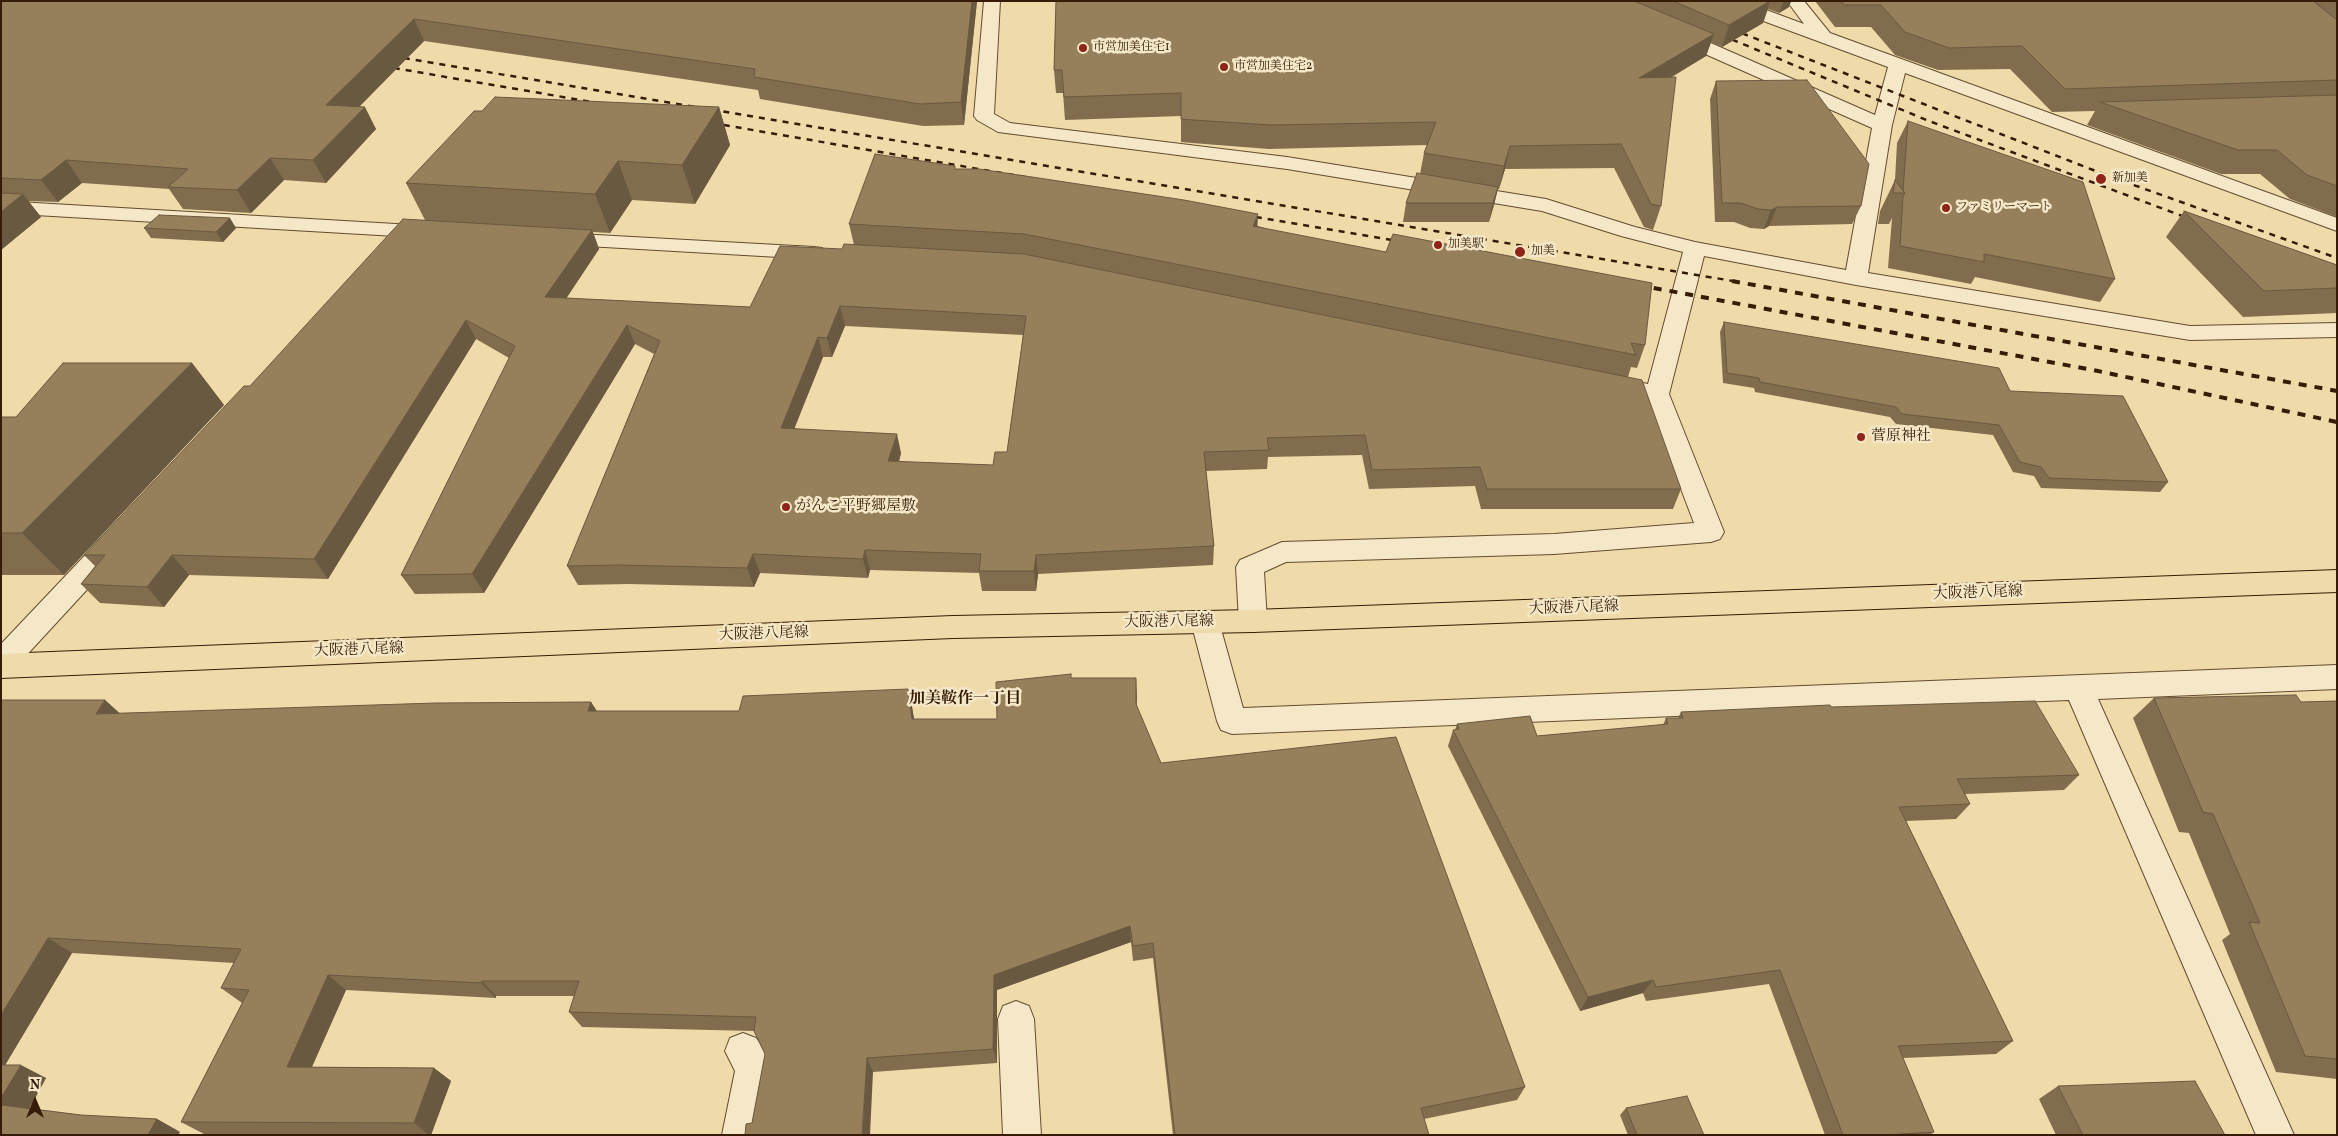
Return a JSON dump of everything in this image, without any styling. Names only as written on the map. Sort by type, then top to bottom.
[{"type":"main road","name":"大阪港八尾線","points":[[1,665],[953,627],[1205,622],[2337,581]]},
{"type":"street","points":[[992,1],[984,116],[1005,128],[1287,163],[1546,205],[1628,232],[1695,248],[1856,278],[2190,333],[2337,330]]},
{"type":"street","points":[[1726,1],[2337,225]]},
{"type":"street","points":[[1795,1],[1826,39]]},
{"type":"street","points":[[1656,27],[1882,125]]},
{"type":"street","points":[[1856,278],[1882,125],[1898,65]]},
{"type":"street","points":[[2042,118],[2091,117]]},
{"type":"street","points":[[1,207],[454,233]]},
{"type":"street","points":[[384,252],[404,230]]},
{"type":"street","points":[[542,238],[838,254]]},
{"type":"street","points":[[1253,620],[1250,567],[1282,552],[1554,544],[1710,532],[1657,394],[1695,248]]},
{"type":"street","points":[[1589,380],[1657,394]]},
{"type":"street","points":[[1,665],[132,523]]},
{"type":"street","points":[[1205,622],[1232,721],[2337,677]]},
{"type":"street","points":[[2078,687],[2275,1135]]},
{"type":"street","points":[[1016,1019],[1022,1135]]},
{"type":"street","points":[[741,1135],[754,1067],[743,1051]]},
{"type":"building","points":[[1,1],[972,1],[961,102],[920,104],[754,77],[755,69],[414,19],[326,105],[365,107],[313,160],[270,158],[237,190],[168,187],[188,169],[66,160],[41,180],[1,178]]},
{"type":"building","points":[[1056,1],[1634,1],[1714,34],[1639,78],[1676,77],[1661,206],[1651,204],[1621,144],[1510,146],[1504,166],[1424,153],[1436,122],[1271,125],[1193,120],[1181,119],[1181,93],[1064,97],[1062,70],[1054,70]]},
{"type":"building","points":[[1673,1],[1770,1],[1729,25]]},
{"type":"building","points":[[1841,1],[2313,1],[2337,20],[2337,80],[2065,89],[2022,46],[1949,48],[1905,32],[1881,5],[1844,5]]},
{"type":"building","points":[[1807,80],[1869,164],[1861,206],[1777,207],[1771,210],[1758,209],[1741,203],[1722,203],[1716,81]]},
{"type":"building","points":[[2337,95],[2337,186],[2307,175],[2277,150],[2238,150],[2100,102]]},
{"type":"building","points":[[495,97],[719,107],[682,165],[618,161],[595,194],[406,183],[474,111],[482,111]]},
{"type":"building","points":[[1908,121],[2083,182],[2115,279],[1984,254],[1984,262],[1900,246],[1903,196],[1905,193],[1903,191]]},
{"type":"building","points":[[875,154],[955,166],[955,169],[979,169],[1184,200],[1258,214],[1253,226],[1386,252],[1393,234],[1652,283],[1645,345],[1631,343],[1636,355],[1024,234],[849,224]]},
{"type":"building","points":[[1417,173],[1498,187],[1493,203],[1406,203]]},
{"type":"building","points":[[1895,180],[1905,193],[1893,193]]},
{"type":"building","points":[[1,193],[23,194],[1,212]]},
{"type":"building","points":[[2184,211],[2337,265],[2337,288],[2264,291]]},
{"type":"building","points":[[159,215],[230,218],[216,232],[144,228]]},
{"type":"building","points":[[403,219],[592,230],[545,297],[750,307],[780,246],[842,249],[844,244],[1024,254],[1642,380],[1681,489],[1487,489],[1480,467],[1372,470],[1365,435],[1267,438],[1269,450],[1204,452],[1214,546],[1036,555],[1034,571],[979,571],[981,554],[865,550],[863,559],[753,554],[747,568],[620,565],[567,566],[660,341],[627,325],[472,574],[401,575],[515,346],[466,320],[314,559],[172,555],[147,587],[81,584],[105,555],[84,555],[244,386],[250,386]],"holes":[[[840,306],[1026,316],[1007,452],[995,452],[993,465],[888,461],[897,434],[781,428],[818,337],[827,338]]]},
{"type":"building","points":[[1724,322],[1999,368],[2010,391],[2123,396],[2168,482],[2049,478],[2041,467],[2020,462],[1999,425],[1902,414],[1896,407],[1760,382],[1759,378],[1727,373]]},
{"type":"building","points":[[63,363],[192,363],[22,533],[1,533],[1,417],[16,417]]},
{"type":"building","points":[[1071,674],[1071,678],[1136,678],[1136,704],[1161,763],[1396,737],[1525,1087],[1421,1108],[1429,1135],[1175,1135],[1153,943],[1133,946],[1130,926],[994,975],[993,1049],[867,1058],[862,1135],[745,1135],[746,1124],[752,1123],[765,1054],[754,1031],[756,1017],[569,1012],[579,981],[482,981],[481,983],[328,975],[287,1067],[434,1068],[414,1123],[181,1122],[249,990],[221,988],[241,949],[48,938],[1,1015],[1,700],[105,700],[96,714],[435,703],[591,702],[588,711],[739,711],[743,696],[908,689],[912,719],[997,719],[996,682]]},
{"type":"building","points":[[2296,695],[2301,702],[2337,701],[2337,1059],[2305,1056],[2249,922],[2260,923],[2213,814],[2203,812],[2154,698]]},
{"type":"building","points":[[2035,701],[2079,775],[1957,779],[1970,804],[1899,807],[2013,1041],[1898,1046],[1934,1132],[1885,1135],[1843,1135],[1780,970],[1656,987],[1653,980],[1588,997],[1453,730],[1459,729],[1457,724],[1530,716],[1537,736],[1668,724],[1666,718],[1683,718],[1681,712],[1830,705],[1831,707]]},
{"type":"building","points":[[1,1065],[21,1065],[1,1098]]},
{"type":"building","points":[[2195,1081],[2225,1135],[2083,1135],[2058,1086]]},
{"type":"building","points":[[1687,1096],[1704,1135],[1637,1135],[1626,1108]]},
{"type":"building","points":[[1,1105],[81,1115],[157,1119],[148,1135],[1,1135]]},
{"type":"railway","points":[[1731,29],[2106,175],[2337,258]]},
{"type":"railway","points":[[1721,35],[1929,121],[2193,220]]},
{"type":"railway","points":[[392,56],[1739,282]]},
{"type":"railway","points":[[382,66],[598,103]]},
{"type":"railway","points":[[712,123],[1025,177]]},
{"type":"railway","points":[[1244,215],[1404,242]]},
{"type":"railway","points":[[1732,281],[2337,391]]},
{"type":"railway","points":[[1638,285],[2098,371],[2337,422]]},
{"type":"place","name":"市営加美住宅1","points":[[1083,48]]},
{"type":"place","name":"市営加美住宅2","points":[[1224,67]]},
{"type":"place","name":"新加美","points":[[2101,179]]},
{"type":"place","name":"ファミリーマート","points":[[1946,208]]},
{"type":"place","name":"加美駅","points":[[1438,245]]},
{"type":"place","name":"加美","points":[[1520,252]]},
{"type":"place","name":"菅原神社","points":[[1861,437]]},
{"type":"place","name":"がんこ平野郷屋敷","points":[[786,507]]},
{"type":"district","name":"加美鞍作一丁目","points":[[965,700]]}]
